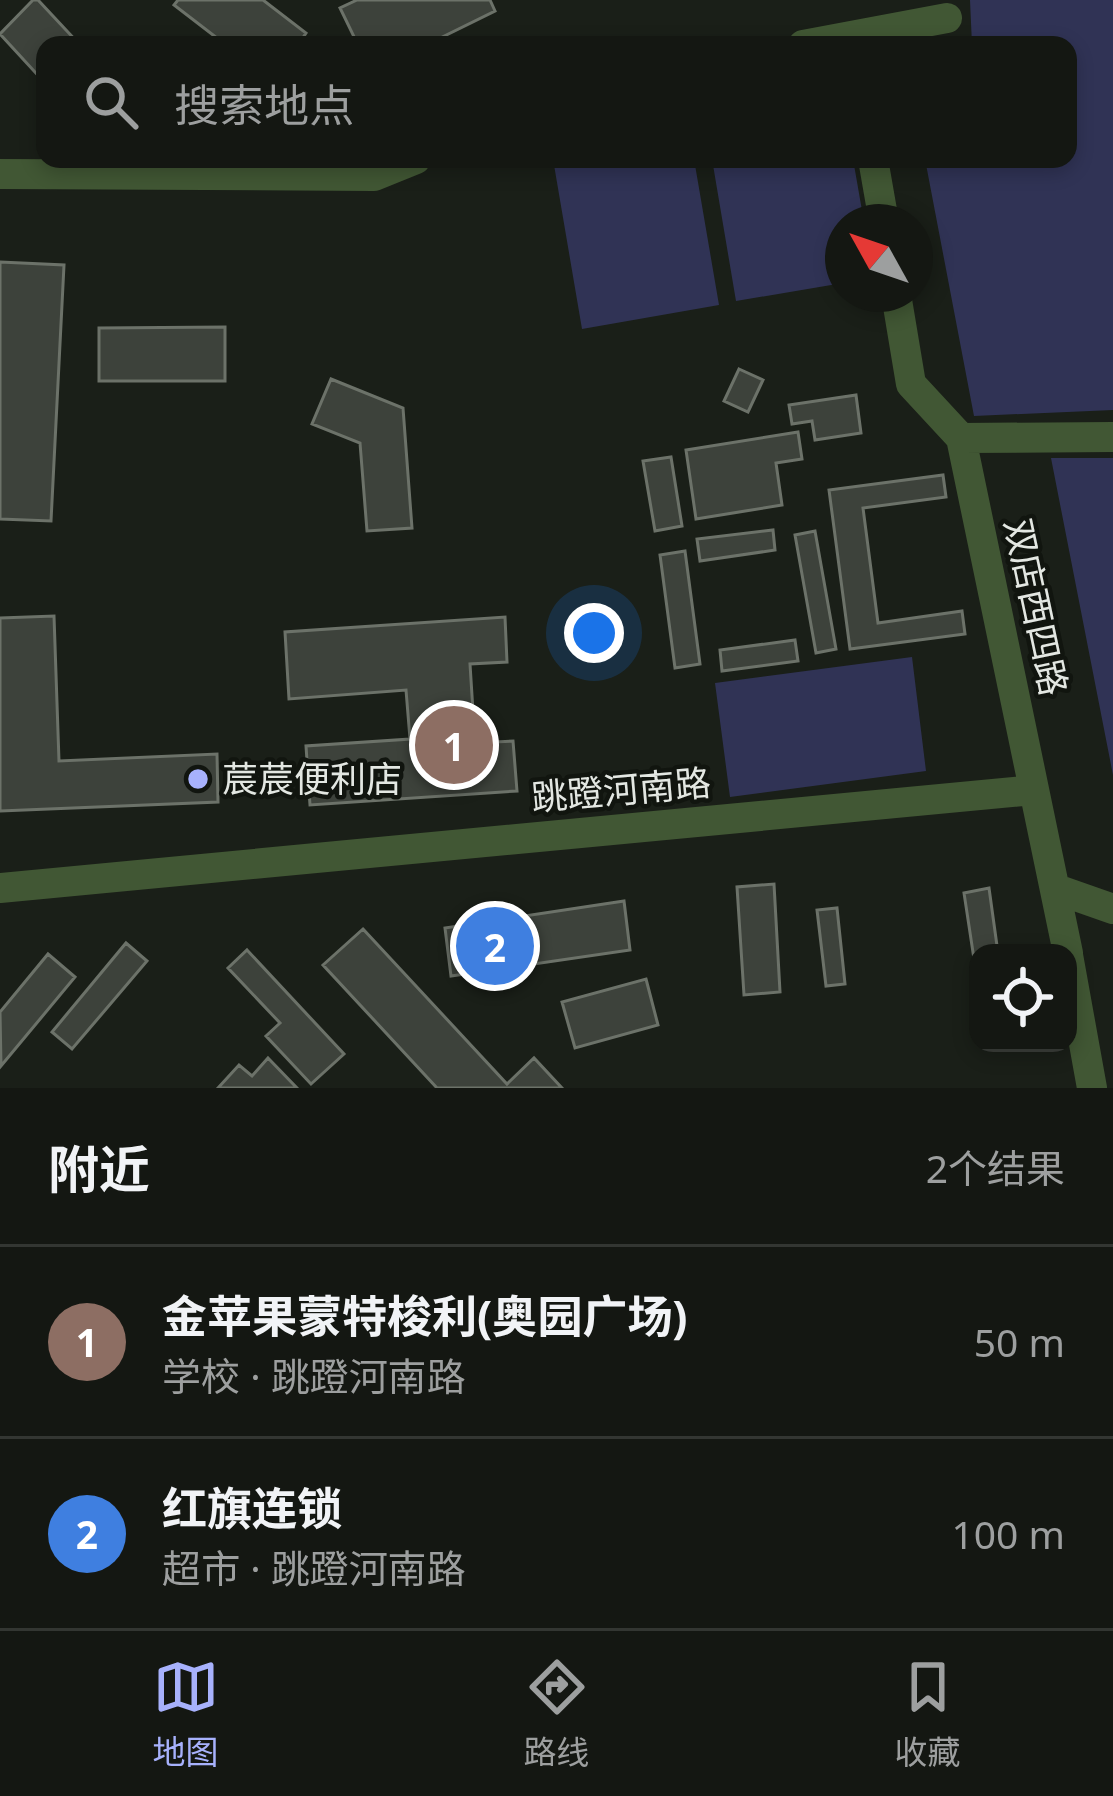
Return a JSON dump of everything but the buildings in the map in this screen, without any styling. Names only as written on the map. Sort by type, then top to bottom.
[{"type":"street","points":[[857,36],[946,21]]},
{"type":"street","points":[[0,174],[374,176],[394,168]]},
{"type":"street","points":[[875,168],[881,204]]},
{"type":"street","points":[[899,312],[911,385],[961,438],[1113,436]]},
{"type":"street","name":"双店西四路","points":[[961,438],[1066,944]]},
{"type":"street","name":"跳蹬河南路","points":[[0,887],[1034,790]]},
{"type":"street","points":[[1056,889],[1113,909]]},
{"type":"street","name":"双店西四路","points":[[1077,1004],[1092,1088]]},
{"type":"shaded area","points":[[970,0],[1113,0],[1113,410],[974,416],[927,168],[1077,168],[1077,36],[972,36]]},
{"type":"shaded area","points":[[555,168],[696,168],[719,305],[582,329]]},
{"type":"shaded area","points":[[714,168],[855,168],[861,204],[825,204],[825,286],[736,301]]},
{"type":"shaded area","points":[[1051,458],[1113,458],[1113,775]]},
{"type":"shaded area","points":[[912,657],[926,771],[730,797],[715,683]]},
{"type":"place","name":"金苹果蒙特梭利(奥园广场)","points":[[454,745]]},
{"type":"place","name":"莀莀便利店","points":[[198,779]]},
{"type":"place","name":"红旗连锁","points":[[495,946]]}]
